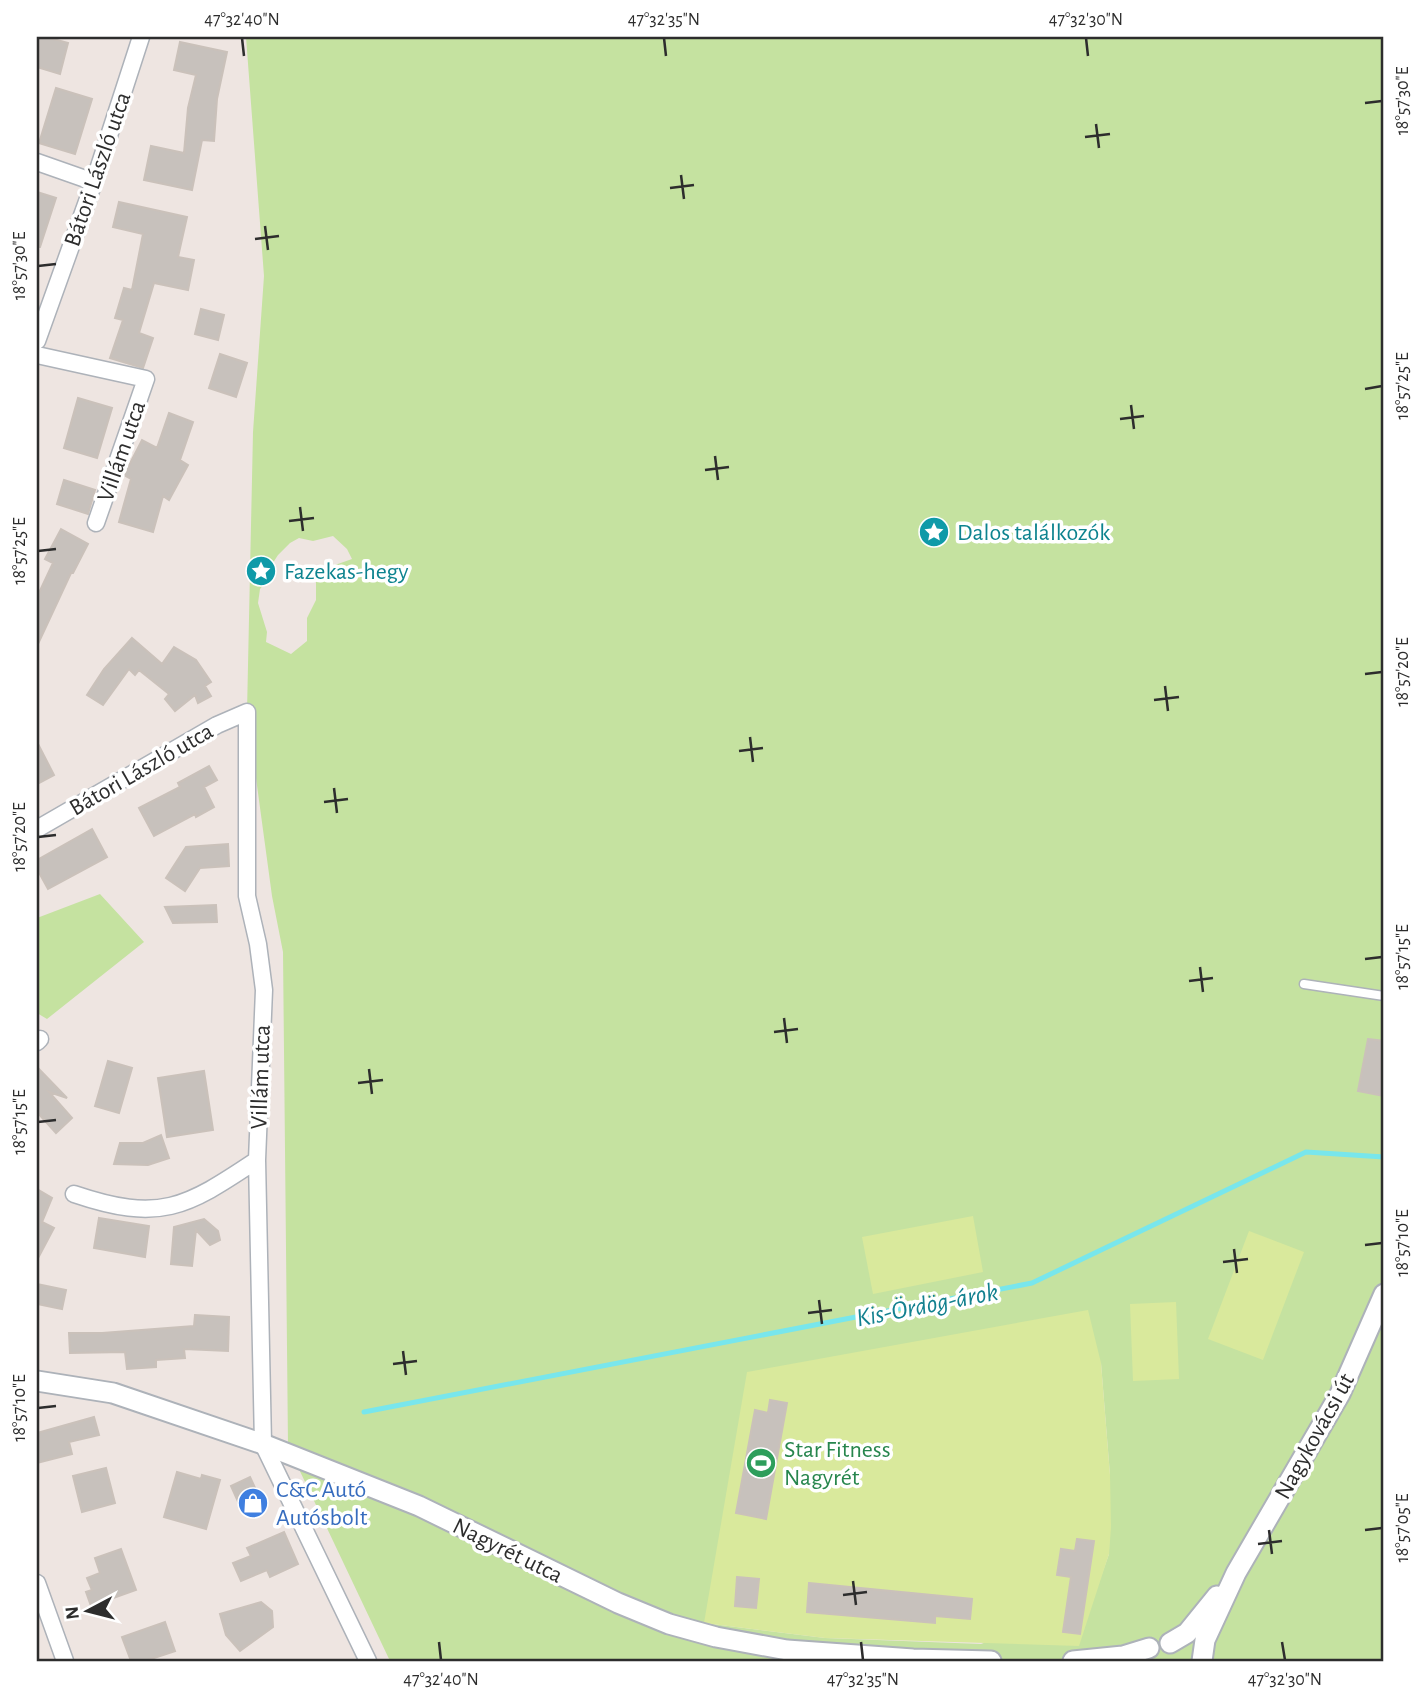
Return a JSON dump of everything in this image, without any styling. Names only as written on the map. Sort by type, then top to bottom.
[{"type":"street","name":"Bátori László utca","points":[[37,341],[94,182],[141,37]]},
{"type":"street","points":[[37,162],[94,182]]},
{"type":"street","name":"Villám utca","points":[[37,355],[146,379],[96,523]]},
{"type":"street","name":"Bátori László utca","points":[[37,830],[217,725],[247,712]]},
{"type":"street","name":"Villám utca","points":[[247,712],[247,896],[258,944],[264,990],[257,1160],[263,1444]]},
{"type":"street","points":[[74,1194],[120,1208],[163,1209],[207,1193],[257,1160]]},
{"type":"street","name":"Nagykovácsi út","points":[[1201,1661],[1205,1640],[1236,1573],[1340,1394],[1384,1294]]},
{"type":"street","name":"Nagyrét utca","points":[[37,1381],[113,1394],[263,1444],[419,1506],[618,1603],[669,1624],[716,1637],[787,1650],[914,1659],[991,1661]]},
{"type":"street","points":[[263,1444],[368,1661]]},
{"type":"street","name":"Nagykovácsi út","points":[[1171,1643],[1187,1633],[1236,1573]]},
{"type":"street","points":[[37,1583],[65,1661]]},
{"type":"street","points":[[1073,1661],[1142,1655],[1171,1643],[1184,1647],[1201,1661]]},
{"type":"lane","points":[[1304,984],[1384,996]]},
{"type":"green space","points":[[246,37],[1384,37],[1384,1661],[390,1661],[288,1446],[283,952],[272,896],[247,712],[253,432],[264,276]],"holes":[[[333,536],[347,549],[352,559],[335,565],[316,582],[316,600],[307,618],[307,641],[291,654],[266,642],[267,632],[258,603],[260,589],[268,579],[269,569],[278,555],[299,538],[313,541]],[[1101,1363],[1110,1475],[1109,1554],[1092,1602],[981,1644],[825,1638],[704,1623]]]},
{"type":"green space","points":[[100,894],[144,942],[47,1019],[37,1013],[37,918]]},
{"type":"green space","points":[[973,1216],[983,1272],[873,1294],[862,1237]]},
{"type":"green space","points":[[1249,1231],[1304,1252],[1263,1360],[1208,1339]]},
{"type":"green space","points":[[1176,1302],[1179,1379],[1133,1381],[1130,1304]]},
{"type":"green space","points":[[1088,1310],[1101,1363],[1110,1475],[1111,1527],[1109,1554],[1079,1646],[825,1638],[704,1623],[747,1372]]},
{"type":"building","points":[[37,37],[68,43],[60,74],[37,67]]},
{"type":"building","points":[[180,42],[227,52],[217,99],[214,141],[202,140],[192,190],[144,180],[151,146],[184,153],[188,108],[196,75],[174,70]]},
{"type":"building","points":[[56,88],[92,99],[75,154],[39,143]]},
{"type":"building","points":[[37,192],[56,198],[40,247],[37,247]]},
{"type":"building","points":[[119,202],[187,217],[178,257],[194,260],[188,290],[154,283],[139,333],[153,338],[143,368],[110,358],[123,320],[115,318],[124,288],[132,290],[143,234],[113,227]]},
{"type":"building","points":[[201,309],[224,315],[218,340],[195,334]]},
{"type":"building","points":[[220,354],[247,363],[236,397],[209,388]]},
{"type":"building","points":[[78,398],[112,408],[97,458],[64,448]]},
{"type":"building","points":[[169,413],[193,422],[180,460],[188,465],[169,500],[163,496],[153,532],[119,522],[131,479],[124,475],[142,440],[157,448]]},
{"type":"building","points":[[64,480],[95,490],[88,514],[57,504]]},
{"type":"building","points":[[61,529],[88,544],[71,573],[37,646],[37,597],[53,563],[45,559]]},
{"type":"building","points":[[132,638],[162,664],[174,647],[196,660],[211,682],[205,686],[211,696],[198,703],[195,695],[175,711],[165,699],[169,694],[139,670],[135,675],[129,669],[103,705],[87,695],[104,669]]},
{"type":"building","points":[[37,742],[54,775],[37,784]]},
{"type":"building","points":[[209,766],[217,780],[204,787],[214,807],[154,836],[139,808],[180,787],[178,783]]},
{"type":"building","points":[[92,829],[107,857],[48,889],[37,869],[37,860]]},
{"type":"building","points":[[228,844],[229,866],[200,868],[185,891],[166,878],[186,847]]},
{"type":"building","points":[[216,905],[217,922],[173,923],[165,907]]},
{"type":"building","points":[[1368,1039],[1384,1041],[1384,1096],[1358,1091]]},
{"type":"building","points":[[108,1061],[132,1068],[119,1113],[95,1106]]},
{"type":"building","points":[[37,1067],[67,1098],[49,1092],[72,1118],[56,1133],[37,1112]]},
{"type":"building","points":[[204,1071],[213,1130],[167,1137],[158,1078]]},
{"type":"building","points":[[161,1135],[169,1158],[148,1165],[114,1164],[120,1143],[143,1143]]},
{"type":"building","points":[[37,1189],[52,1198],[42,1222],[54,1228],[37,1260]]},
{"type":"building","points":[[99,1218],[149,1226],[145,1257],[94,1248]]},
{"type":"building","points":[[204,1219],[218,1231],[220,1240],[210,1245],[196,1230],[192,1266],[171,1264],[174,1227]]},
{"type":"building","points":[[37,1284],[66,1290],[62,1309],[37,1304]]},
{"type":"building","points":[[195,1315],[229,1317],[228,1351],[184,1349],[185,1358],[156,1360],[156,1367],[127,1369],[125,1352],[70,1353],[69,1333],[194,1326]]},
{"type":"building","name":"Star Fitness Nagyrét","points":[[770,1400],[787,1403],[766,1519],[736,1513],[755,1410],[768,1413]]},
{"type":"building","points":[[94,1417],[99,1435],[69,1442],[72,1454],[37,1463],[37,1433]]},
{"type":"building","points":[[106,1468],[115,1503],[82,1512],[73,1476]]},
{"type":"building","points":[[177,1472],[201,1479],[202,1475],[220,1480],[206,1529],[164,1517]]},
{"type":"building","points":[[250,1477],[264,1507],[251,1514],[245,1503],[240,1506],[231,1486]]},
{"type":"building","points":[[284,1532],[298,1564],[270,1577],[267,1570],[241,1581],[233,1563],[251,1556],[247,1548]]},
{"type":"building","points":[[1077,1539],[1094,1541],[1080,1634],[1063,1632],[1071,1577],[1057,1575],[1061,1549],[1075,1551]]},
{"type":"building","points":[[121,1549],[136,1590],[91,1606],[86,1592],[92,1590],[87,1578],[100,1573],[95,1558]]},
{"type":"building","points":[[737,1577],[759,1579],[756,1608],[735,1606]]},
{"type":"building","points":[[809,1583],[972,1599],[970,1619],[935,1616],[935,1623],[807,1612]]},
{"type":"building","points":[[261,1602],[272,1611],[273,1627],[240,1651],[226,1635],[220,1614]]},
{"type":"building","points":[[165,1622],[175,1651],[145,1661],[131,1661],[122,1637]]},
{"type":"waterway","name":"Kis-Ördög-árok","points":[[364,1412],[1032,1283],[1306,1152],[1384,1157]]},
{"type":"place","name":"Dalos találkozók","points":[[934,532]]},
{"type":"place","name":"Fazekas-hegy","points":[[261,571]]},
{"type":"place","name":"Star Fitness Nagyrét","points":[[761,1463]]},
{"type":"place","name":"C&C Autó Autósbolt","points":[[253,1503]]}]
